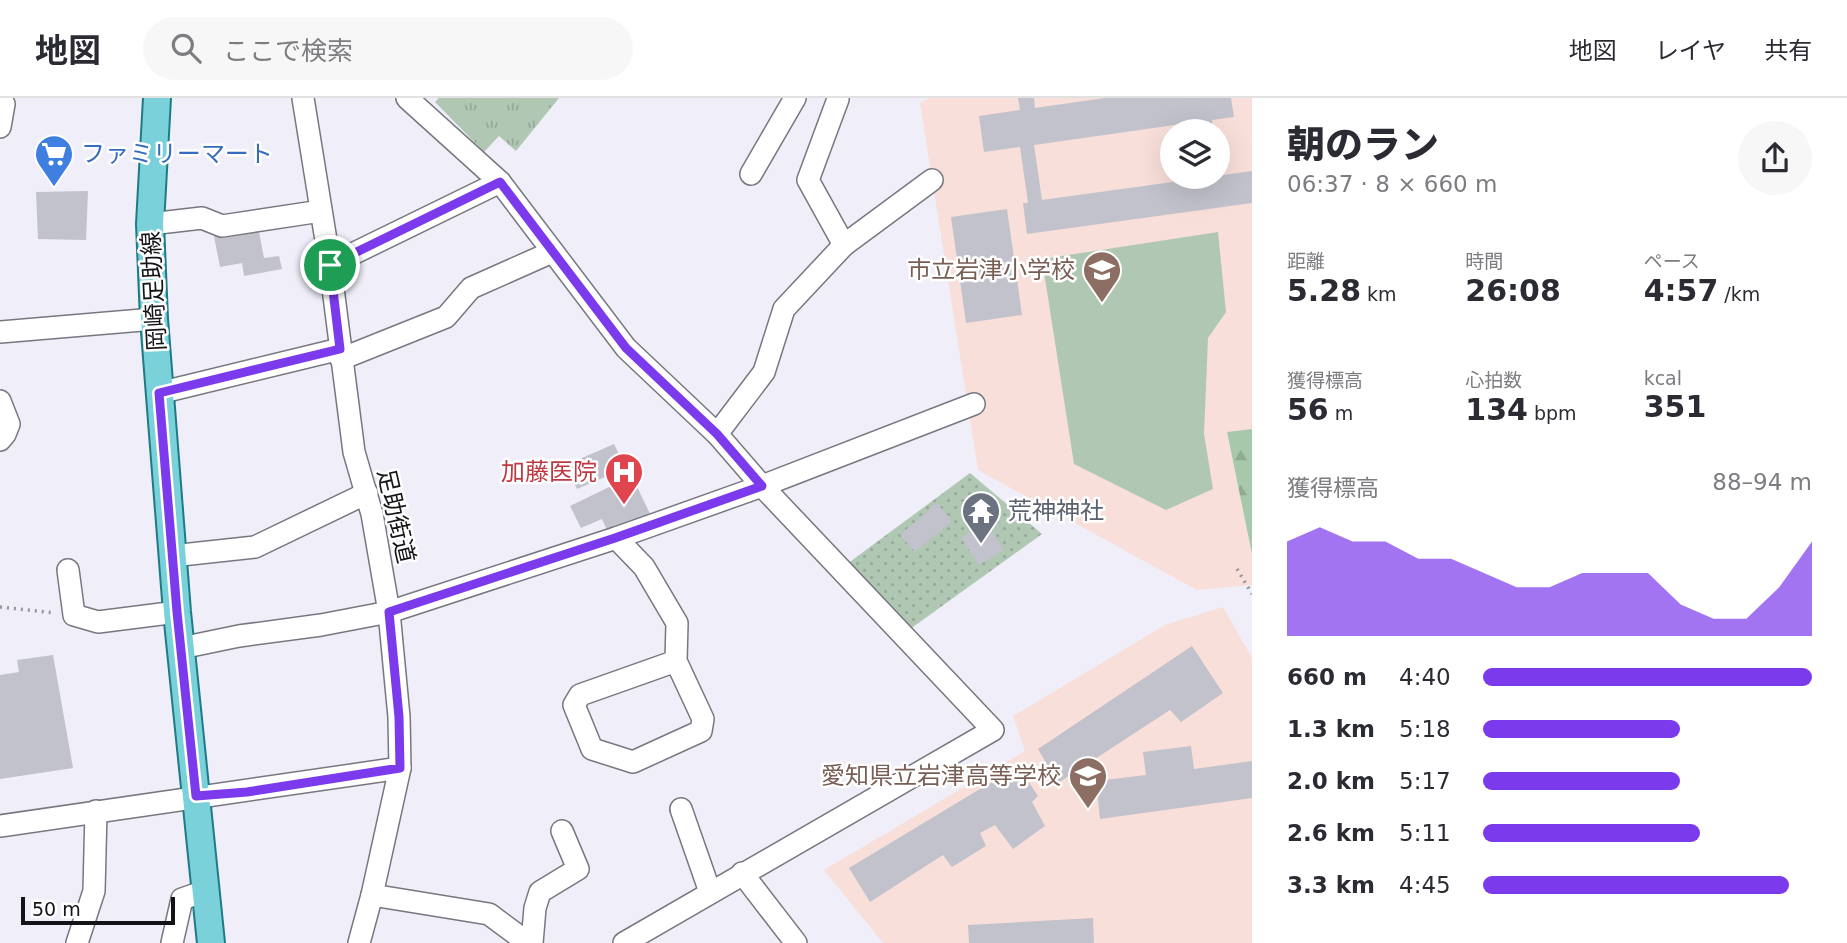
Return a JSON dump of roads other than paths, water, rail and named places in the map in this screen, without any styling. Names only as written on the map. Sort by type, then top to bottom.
[{"type":"main road","name":"岡崎足助線","points":[[157,98],[150,224],[154,320],[177,612],[211,943]]},
{"type":"street","name":"足助街道","points":[[303,98],[330,265],[354,452],[367,493],[389,612],[399,717],[400,768],[359,943]]},
{"type":"street","points":[[751,174],[795,98]]},
{"type":"street","points":[[838,99],[808,180],[844,245]]},
{"type":"street","points":[[421,102],[500,182],[626,348],[717,434],[762,486],[993,730],[624,943]]},
{"type":"street","points":[[0,104],[4,104],[0,127]]},
{"type":"street","points":[[717,434],[764,372],[784,309],[844,245],[932,180]]},
{"type":"street","points":[[330,265],[500,182]]},
{"type":"street","points":[[150,224],[202,218],[222,226],[321,211]]},
{"type":"street","points":[[159,393],[340,354],[446,317],[471,288],[552,252]]},
{"type":"street","points":[[0,332],[154,320]]},
{"type":"street","points":[[0,401],[9,424],[0,440]]},
{"type":"street","points":[[181,648],[389,612],[615,538],[762,486],[974,404]]},
{"type":"street","points":[[172,556],[255,547],[367,493]]},
{"type":"street","points":[[615,538],[644,567],[677,623],[676,661],[703,719],[701,731],[633,762],[592,749],[574,705],[580,695],[676,661]]},
{"type":"street","points":[[68,570],[74,615],[98,622],[177,612]]},
{"type":"street","points":[[0,827],[400,768]]},
{"type":"street","points":[[681,809],[710,892]]},
{"type":"street","points":[[77,943],[94,891],[96,811]]},
{"type":"street","points":[[372,895],[489,914],[530,943],[540,892],[578,869],[562,831]]},
{"type":"street","points":[[742,873],[796,943]]},
{"type":"street","points":[[172,943],[182,899],[205,891]]},
{"type":"place","name":"ファミリーマート","points":[[54,188]]},
{"type":"place","name":"市立岩津小学校","points":[[1102,304]]},
{"type":"place","name":"加藤医院","points":[[624,506]]},
{"type":"place","name":"荒神神社","points":[[981,545]]},
{"type":"place","name":"愛知県立岩津高等学校","points":[[1088,810]]}]
